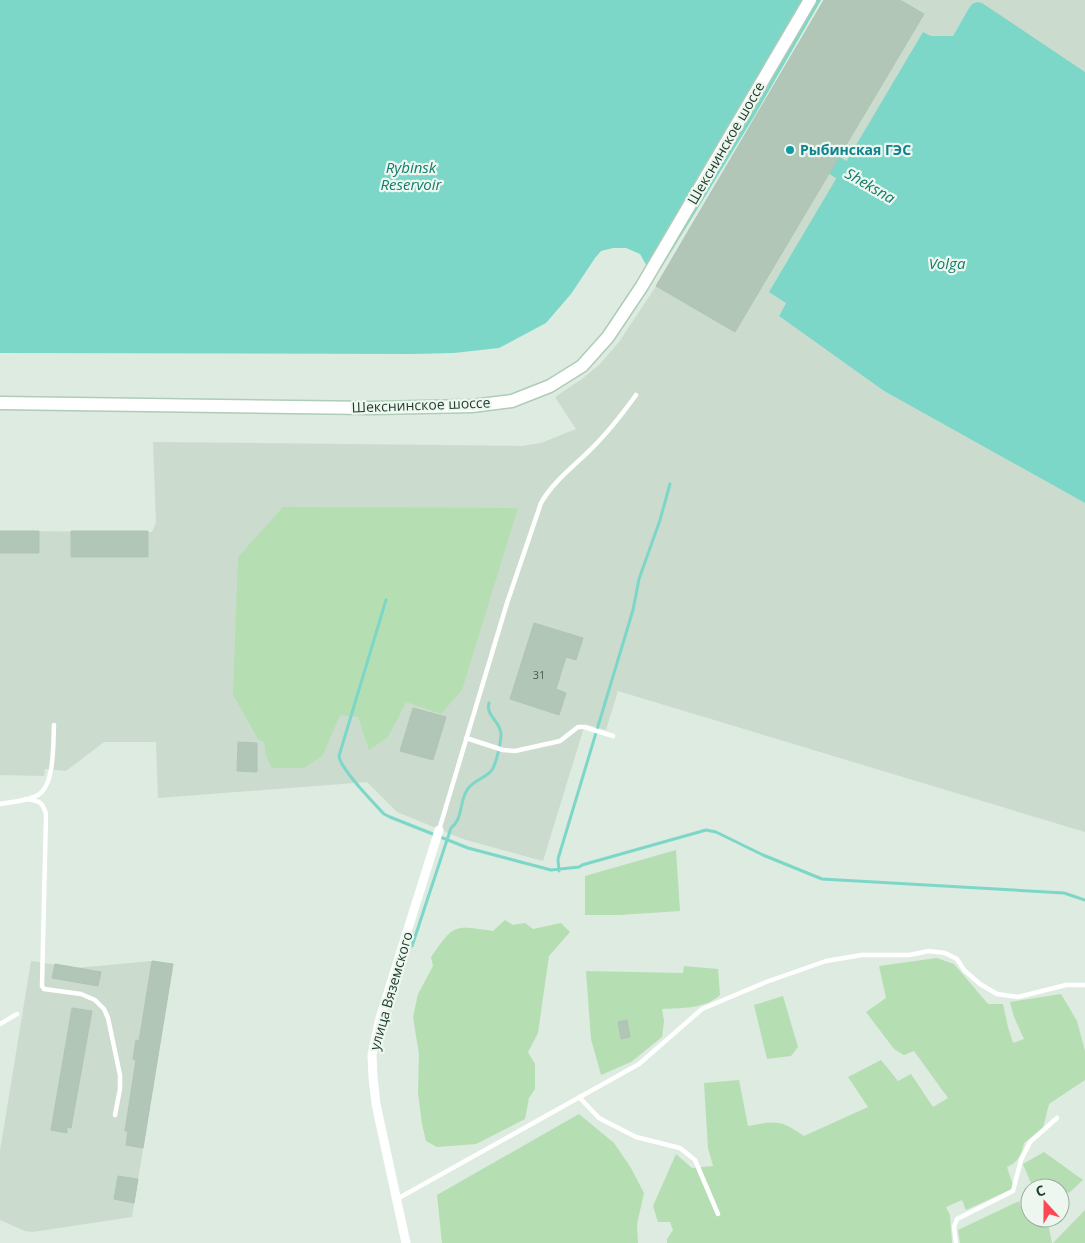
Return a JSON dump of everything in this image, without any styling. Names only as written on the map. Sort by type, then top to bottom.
[{"type":"main road","name":"Шекснинское шоссе","points":[[0,403],[371,408],[472,406],[512,401],[550,386],[582,366],[608,337],[642,286],[810,0]]},
{"type":"street","name":"улица Вяземского","points":[[406,1243],[376,1104],[372,1055],[380,1018],[439,830]]},
{"type":"lane","points":[[439,830],[510,595],[540,503],[562,476],[606,434],[636,395]]},
{"type":"lane","points":[[0,804],[39,794],[48,784],[54,725]]},
{"type":"lane","points":[[466,738],[503,750],[514,751],[560,740],[578,727],[613,736]]},
{"type":"lane","points":[[25,799],[39,801],[43,805],[46,814],[42,986],[44,989],[82,994],[95,1000],[104,1009],[108,1018],[120,1075],[120,1089],[115,1116]]},
{"type":"lane","points":[[397,1199],[639,1064],[702,1009],[766,982],[826,961],[862,956],[909,955],[929,951],[945,953],[957,959],[964,970],[980,984],[997,994],[1018,997],[1066,985],[1085,985]]},
{"type":"lane","points":[[0,1024],[17,1014]]},
{"type":"lane","points":[[579,1096],[599,1118],[636,1137],[680,1148],[695,1160],[718,1214]]},
{"type":"lane","points":[[956,1243],[954,1227],[957,1219],[1013,1191],[1021,1160],[1030,1142],[1057,1118]]},
{"type":"shaded area","points":[[824,0],[1085,0],[1085,72],[977,2],[969,8],[953,36],[931,36],[923,32],[779,316],[884,391],[1085,503],[1085,832],[618,691],[606,730],[585,724],[543,861],[463,839],[397,812],[367,782],[158,798],[156,742],[104,742],[66,771],[45,769],[44,776],[0,775],[0,531],[152,532],[156,523],[153,442],[522,446],[541,443],[576,429],[555,397],[599,365],[619,342],[656,286]]},
{"type":"shaded area","points":[[31,961],[76,968],[152,961],[173,964],[132,1217],[32,1232],[25,1231],[0,1220],[0,1151]]},
{"type":"green space","points":[[283,507],[518,508],[462,690],[441,714],[406,702],[388,737],[369,750],[358,717],[340,715],[323,755],[304,768],[272,768],[266,756],[264,742],[258,739],[233,695],[238,557]]},
{"type":"green space","points":[[676,850],[680,911],[585,915],[585,876]]},
{"type":"green space","points":[[505,920],[513,925],[525,923],[533,929],[561,923],[570,932],[549,956],[538,1033],[528,1052],[535,1064],[535,1089],[529,1098],[525,1119],[476,1144],[437,1147],[426,1141],[418,1093],[419,1054],[413,1017],[418,994],[433,966],[431,957],[450,933],[462,928],[493,931]]},
{"type":"green space","points":[[937,958],[954,964],[988,1004],[1003,1004],[1013,1043],[1024,1039],[1014,1017],[1010,1002],[1061,994],[1077,1021],[1085,1051],[1085,1080],[1049,1104],[1043,1128],[1024,1143],[1019,1157],[1007,1167],[1014,1188],[966,1210],[962,1200],[946,1207],[950,1215],[952,1243],[667,1243],[667,1239],[673,1230],[670,1222],[658,1222],[653,1206],[676,1154],[692,1168],[713,1166],[708,1148],[704,1083],[739,1080],[748,1126],[771,1122],[783,1124],[804,1136],[868,1107],[848,1077],[881,1060],[898,1081],[911,1074],[933,1107],[948,1098],[914,1051],[904,1055],[894,1049],[866,1012],[886,998],[879,966]]},
{"type":"green space","points":[[684,966],[718,969],[720,995],[714,1000],[700,1005],[662,1009],[664,1021],[662,1037],[631,1062],[601,1075],[591,1039],[586,971],[683,973]]},
{"type":"green space","points":[[783,996],[798,1047],[791,1056],[767,1059],[754,1005]]},
{"type":"green space","points":[[579,1114],[614,1143],[631,1168],[644,1193],[637,1224],[638,1243],[442,1243],[437,1195]]},
{"type":"green space","points":[[1044,1152],[1083,1180],[1070,1192],[1070,1178],[1029,1178],[1023,1164]]},
{"type":"green space","points":[[1019,1201],[1020,1228],[1049,1228],[1052,1243],[960,1243],[958,1230]]},
{"type":"green space","points":[[1085,1210],[1085,1243],[1053,1243],[1068,1228],[1070,1228],[1070,1225]]},
{"type":"water","name":"Rybinsk Reservoir","points":[[0,0],[821,0],[755,115],[660,270],[654,273],[649,270],[640,254],[626,248],[613,248],[601,251],[571,294],[546,323],[499,348],[454,353],[412,354],[0,353]]},
{"type":"water","name":"Volga","points":[[977,2],[982,3],[1085,72],[1085,503],[884,391],[779,316],[786,303],[769,292],[923,32],[931,36],[953,36],[969,8]]},
{"type":"building","name":"Рыбинская ГЭС","points":[[824,0],[900,0],[924,14],[735,332],[656,286]]},
{"type":"building","points":[[0,531],[39,531],[39,553],[0,553]]},
{"type":"building","points":[[71,531],[148,531],[148,557],[71,557]]},
{"type":"building","points":[[534,623],[583,638],[576,660],[566,657],[556,689],[566,693],[559,715],[510,699]]},
{"type":"building","points":[[413,708],[446,717],[433,760],[400,751]]},
{"type":"building","points":[[238,742],[257,743],[257,772],[237,771]]},
{"type":"building","points":[[152,961],[173,964],[143,1148],[126,1145],[128,1131],[125,1131],[136,1060],[133,1059],[136,1040],[139,1041]]},
{"type":"building","points":[[55,964],[101,972],[98,986],[52,978]]},
{"type":"building","points":[[72,1008],[92,1011],[71,1128],[67,1127],[67,1133],[51,1130]]},
{"type":"building","points":[[627,1020],[630,1037],[621,1039],[618,1022]]},
{"type":"building","points":[[118,1176],[138,1179],[134,1203],[114,1199]]},
{"type":"waterway","name":"Sheksna","points":[[811,151],[865,184]]},
{"type":"waterway","points":[[559,871],[558,859],[633,610],[639,579],[660,520],[670,484]]},
{"type":"waterway","points":[[386,600],[339,756],[345,769],[358,786],[384,814],[390,817],[468,848],[551,870],[579,867],[706,830],[716,832],[763,855],[822,879],[1064,893],[1085,900]]},
{"type":"waterway","points":[[412,946],[451,828],[457,820],[467,790],[472,784],[491,771],[496,759],[501,734],[499,726],[489,711],[489,703]]},
{"type":"place","name":"Рыбинская ГЭС","points":[[790,150]]}]
